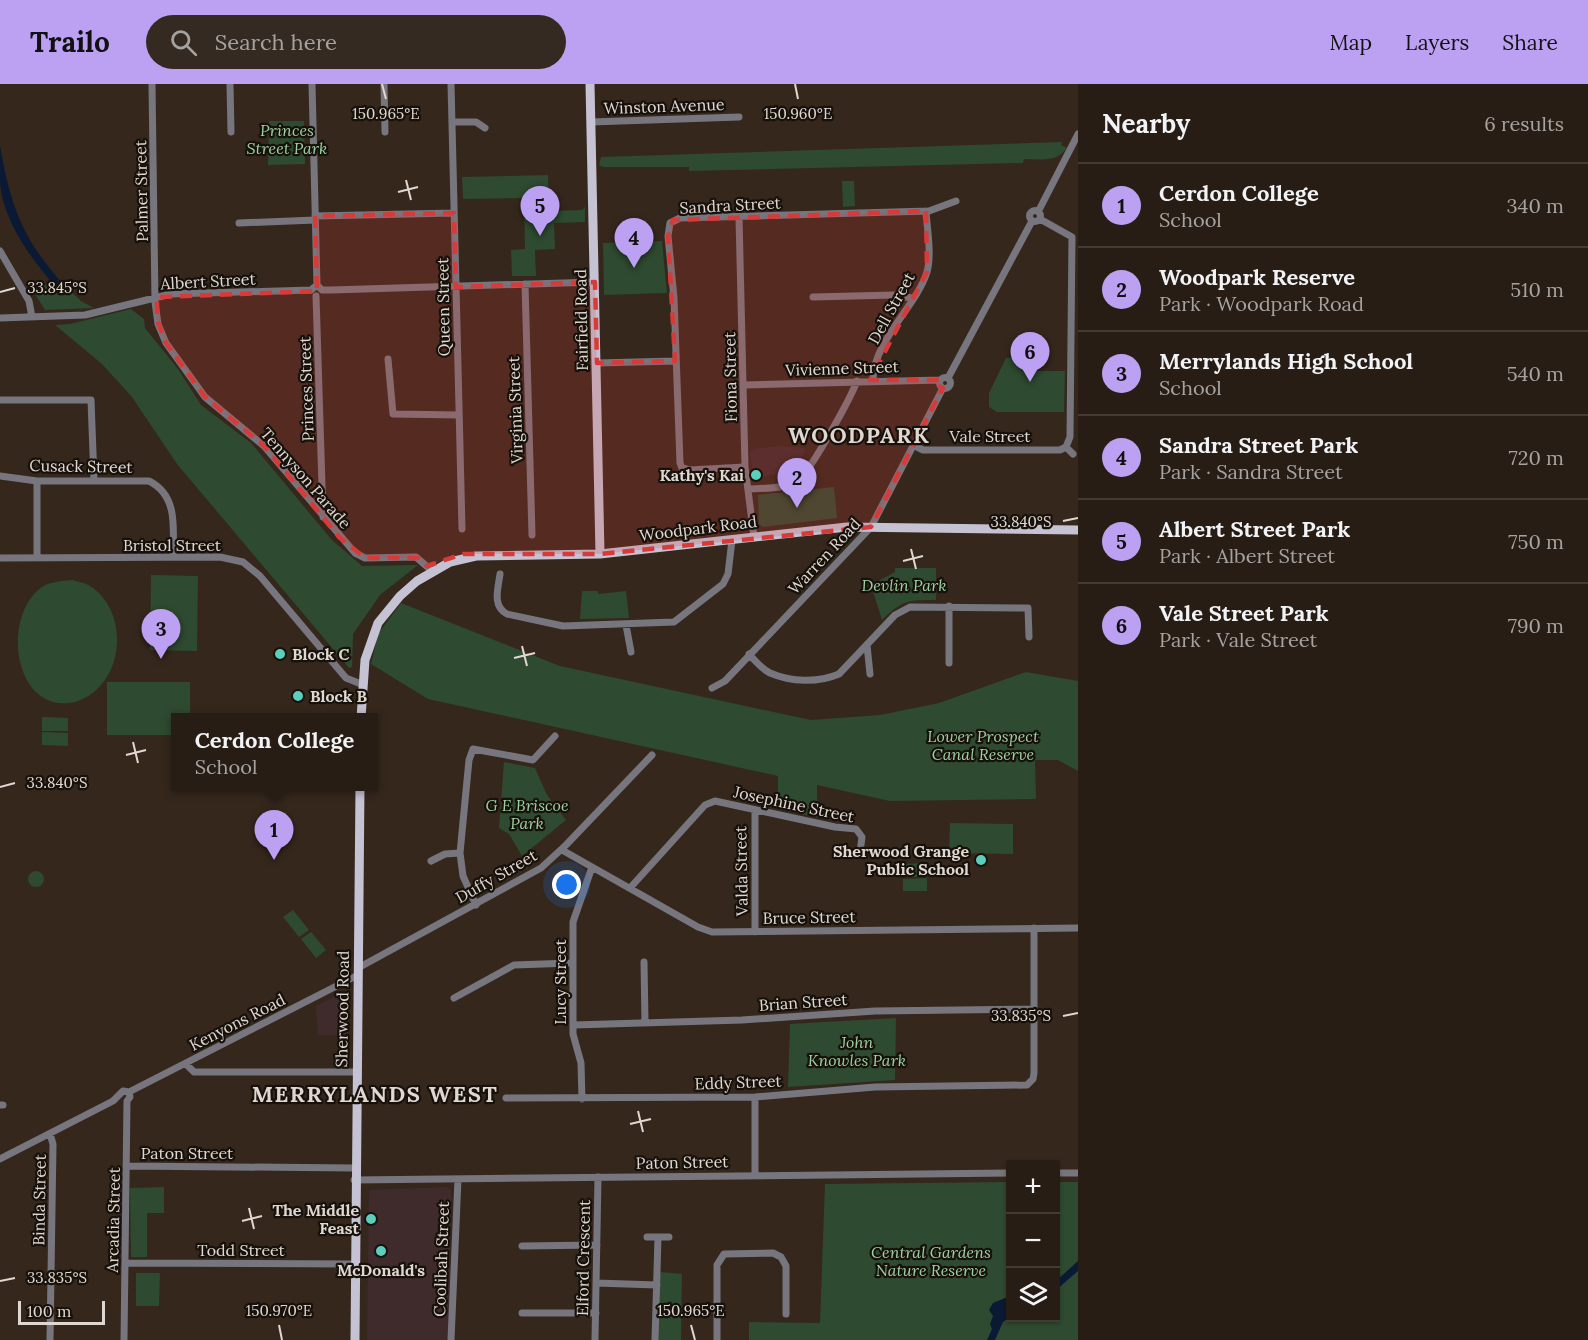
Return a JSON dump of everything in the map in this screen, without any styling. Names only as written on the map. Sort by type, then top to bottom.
[{"type":"main road","name":"Fairfield Road","points":[[590,84],[600,554]]},
{"type":"main road","name":"Woodpark Road","points":[[429,568],[476,556],[600,554],[847,527],[1078,530]]},
{"type":"main road","points":[[361,713],[359,659],[374,625],[429,568]]},
{"type":"main road","name":"Sherwood Road","points":[[355,1340],[354,1168],[360,791]]},
{"type":"street","name":"Palmer Street","points":[[152,84],[157,297]]},
{"type":"street","points":[[230,84],[231,132]]},
{"type":"street","name":"Princes Street","points":[[312,84],[324,518]]},
{"type":"street","points":[[384,84],[385,132]]},
{"type":"street","name":"Queen Street","points":[[451,84],[462,529]]},
{"type":"street","name":"Winston Avenue","points":[[591,122],[739,117]]},
{"type":"street","points":[[452,122],[476,122],[485,128]]},
{"type":"street","points":[[944,379],[1037,217],[1078,134]]},
{"type":"street","name":"Sandra Street","points":[[746,467],[690,470],[682,468],[679,459],[674,298],[668,236],[670,223],[680,218],[926,211],[956,201]]},
{"type":"street","name":"Dell Street","points":[[873,380],[874,371],[886,341],[927,268],[926,211]]},
{"type":"street","points":[[239,223],[454,213]]},
{"type":"street","name":"Fiona Street","points":[[739,217],[746,467],[754,537]]},
{"type":"street","points":[[1037,217],[1072,237],[1070,436],[1066,447],[1072,454]]},
{"type":"street","points":[[0,251],[29,301],[32,317]]},
{"type":"street","name":"Albert Street","points":[[0,318],[85,315],[157,297],[595,282]]},
{"type":"street","name":"Virginia Street","points":[[525,284],[532,535]]},
{"type":"street","points":[[813,297],[894,295],[912,298]]},
{"type":"street","name":"Tennyson Parade","points":[[157,297],[157,320],[166,343],[205,397],[264,446],[347,545],[365,558],[416,557],[429,568]]},
{"type":"street","points":[[388,359],[393,414],[459,415]]},
{"type":"street","points":[[597,363],[675,361]]},
{"type":"street","name":"Vivienne Street","points":[[744,385],[944,379]]},
{"type":"street","name":"Warren Road","points":[[712,688],[722,683],[871,527],[942,388],[944,379]]},
{"type":"street","points":[[749,489],[787,485],[801,479],[857,381]]},
{"type":"street","points":[[0,400],[91,400],[94,480]]},
{"type":"street","name":"Vale Street","points":[[913,445],[923,450],[1060,450],[1066,447]]},
{"type":"street","name":"Cusack Street","points":[[0,476],[37,481],[94,480],[153,484],[171,503],[173,557]]},
{"type":"street","points":[[37,481],[37,558]]},
{"type":"street","points":[[500,574],[497,602],[501,610],[507,614],[563,626],[674,622],[719,588],[728,574],[732,540]]},
{"type":"street","name":"Bristol Street","points":[[0,558],[220,557],[234,559],[249,566],[346,678],[361,684]]},
{"type":"street","points":[[749,654],[770,673],[815,680],[839,674],[902,609],[910,606],[1028,608],[1029,637]]},
{"type":"street","points":[[949,606],[949,663]]},
{"type":"street","points":[[626,625],[632,652]]},
{"type":"street","points":[[867,645],[870,674]]},
{"type":"street","points":[[476,904],[463,876],[460,853],[469,760],[474,749],[529,761],[538,757],[555,736]]},
{"type":"street","name":"Duffy Street","points":[[358,972],[538,870],[562,850],[652,755]]},
{"type":"street","name":"Josephine Street","points":[[630,888],[707,804],[718,802],[837,828],[856,829],[862,837],[860,852]]},
{"type":"street","name":"Valda Street","points":[[755,810],[755,932]]},
{"type":"street","name":"Bruce Street","points":[[562,850],[707,931],[1078,928]]},
{"type":"street","points":[[430,861],[445,854],[460,853]]},
{"type":"street","name":"Lucy Street","points":[[582,1099],[581,1062],[573,1025],[573,922],[592,867]]},
{"type":"street","name":"Eddy Street","points":[[506,1098],[755,1097],[875,1087],[1027,1085],[1034,1077],[1034,928]]},
{"type":"street","points":[[644,962],[645,1023]]},
{"type":"street","points":[[454,998],[514,964],[572,963]]},
{"type":"street","name":"Kenyons Road","points":[[129,1092],[358,972]]},
{"type":"street","name":"Brian Street","points":[[573,1025],[875,1011],[1034,1009]]},
{"type":"street","points":[[186,1064],[194,1072],[356,1072]]},
{"type":"street","points":[[0,1159],[119,1097],[123,1091],[129,1092],[130,1097],[127,1101],[122,1101],[119,1097]]},
{"type":"street","points":[[755,1097],[755,1174]]},
{"type":"street","name":"Arcadia Street","points":[[124,1340],[128,1166],[127,1101]]},
{"type":"street","name":"Binda Street","points":[[50,1134],[53,1144],[50,1340]]},
{"type":"street","name":"Paton Street","points":[[128,1166],[354,1168]]},
{"type":"street","name":"Paton Street","points":[[354,1180],[1006,1173]]},
{"type":"street","points":[[1060,1173],[1078,1173]]},
{"type":"street","name":"Elford Crescent","points":[[595,1340],[598,1177]]},
{"type":"street","name":"Coolibah Street","points":[[451,1340],[458,1179]]},
{"type":"street","points":[[647,1237],[669,1238]]},
{"type":"street","points":[[656,1340],[658,1237]]},
{"type":"street","points":[[522,1246],[597,1245]]},
{"type":"street","points":[[717,1340],[718,1256],[730,1253],[773,1253],[785,1256],[786,1314]]},
{"type":"street","name":"Todd Street","points":[[126,1263],[356,1264]]},
{"type":"street","points":[[596,1283],[657,1285]]},
{"type":"street","points":[[522,1313],[596,1313]]},
{"type":"highlighted area","points":[[926,211],[927,272],[870,380],[940,380],[937,385],[943,388],[871,527],[600,554],[463,554],[427,566],[418,558],[365,558],[339,537],[264,446],[205,397],[166,343],[157,320],[157,297],[317,291],[315,216],[454,213],[456,287],[595,282],[597,363],[675,361],[668,236],[673,220]]},
{"type":"shaded area","points":[[781,446],[804,448],[805,451],[793,471],[756,478],[753,475],[750,453],[754,449]]},
{"type":"shaded area","points":[[343,992],[348,995],[348,1035],[318,1035],[316,1006]]},
{"type":"shaded area","points":[[447,1187],[451,1190],[449,1340],[367,1340],[369,1190]]},
{"type":"green space","name":"Princes Street Park","points":[[269,121],[304,121],[305,164],[268,165]]},
{"type":"green space","points":[[1062,142],[1061,145],[1067,148],[1058,156],[1047,159],[1024,159],[1023,163],[689,171],[689,167],[603,167],[599,165],[601,157]]},
{"type":"green space","points":[[548,175],[549,211],[582,210],[585,207],[585,222],[554,223],[555,249],[535,250],[536,276],[512,276],[511,250],[525,249],[524,198],[463,199],[462,177]]},
{"type":"green space","points":[[842,181],[854,181],[855,206],[843,207]]},
{"type":"green space","points":[[662,241],[667,293],[604,295],[603,243]]},
{"type":"green space","points":[[63,284],[81,301],[94,308],[45,310],[30,286]]},
{"type":"green space","points":[[131,309],[144,319],[145,328],[178,369],[201,405],[251,443],[332,540],[362,566],[418,565],[380,595],[353,634],[352,667],[349,668],[177,464],[132,397],[102,364],[55,325],[70,324]]},
{"type":"green space","points":[[1006,358],[1022,358],[1038,371],[1065,371],[1064,412],[997,412],[989,407],[989,393]]},
{"type":"green space","points":[[834,487],[837,518],[763,527],[759,524],[758,495]]},
{"type":"green space","name":"Devlin Park","points":[[895,568],[936,568],[936,600],[906,602],[882,620],[871,585],[895,572]]},
{"type":"green space","points":[[151,575],[198,576],[197,651],[150,650]]},
{"type":"green space","points":[[73,580],[90,586],[108,604],[116,628],[116,654],[107,677],[93,692],[75,702],[54,702],[38,694],[27,680],[20,661],[18,640],[21,620],[29,601],[42,587],[53,582]]},
{"type":"green space","points":[[582,591],[598,591],[598,594],[626,591],[629,618],[580,619]]},
{"type":"green space","name":"Lower Prospect Canal Reserve","points":[[401,603],[560,666],[811,720],[880,715],[939,703],[1026,672],[1078,681],[1078,771],[1058,760],[1035,760],[1036,799],[890,801],[817,785],[817,817],[778,809],[778,776],[428,699],[371,664],[378,634]]},
{"type":"green space","points":[[107,682],[190,682],[190,713],[171,713],[171,735],[107,735]]},
{"type":"green space","points":[[42,717],[68,718],[68,731],[42,731]]},
{"type":"green space","points":[[42,732],[68,733],[68,746],[42,745]]},
{"type":"green space","name":"G E Briscoe Park","points":[[504,762],[535,768],[547,795],[566,820],[522,856],[509,834],[499,828]]},
{"type":"green space","points":[[950,823],[1013,824],[1013,854],[949,853]]},
{"type":"green space","points":[[928,863],[928,877],[902,877],[901,864]]},
{"type":"green space","points":[[36,871],[42,873],[44,879],[42,885],[36,887],[30,885],[28,879],[30,873]]},
{"type":"green space","points":[[927,878],[927,891],[903,891],[903,879]]},
{"type":"green space","points":[[293,910],[309,930],[299,937],[283,917]]},
{"type":"green space","points":[[311,932],[326,950],[316,958],[301,939]]},
{"type":"green space","name":"John Knowles Park","points":[[896,1018],[895,1080],[788,1087],[790,1024]]},
{"type":"green space","name":"Central Gardens Nature Reserve","points":[[1006,1182],[1006,1322],[1060,1322],[1060,1182],[1078,1182],[1078,1340],[749,1340],[749,1322],[820,1323],[825,1184]]},
{"type":"green space","points":[[164,1187],[164,1213],[147,1213],[147,1257],[131,1257],[130,1188]]},
{"type":"green space","points":[[660,1272],[682,1274],[681,1340],[656,1340]]},
{"type":"green space","points":[[136,1273],[160,1273],[159,1306],[136,1306]]},
{"type":"water","points":[[0,146],[9,187],[20,221],[37,252],[63,284],[54,285],[36,263],[27,251],[7,212],[0,184]]},
{"type":"water","points":[[1078,1261],[1078,1271],[1060,1287],[1060,1277]]},
{"type":"water","points":[[1006,1298],[1006,1320],[995,1340],[987,1340],[992,1329],[990,1324],[993,1316],[989,1310],[993,1303]]},
{"type":"place","name":"Albert Street Park","points":[[540,236]]},
{"type":"place","name":"Sandra Street Park","points":[[634,268]]},
{"type":"place","name":"Vale Street Park","points":[[1030,382]]},
{"type":"place","name":"Kathy's Kai","points":[[756,475]]},
{"type":"place","name":"Woodpark Reserve","points":[[797,508]]},
{"type":"place","name":"Block C","points":[[280,654]]},
{"type":"place","name":"Merrylands High School","points":[[161,659]]},
{"type":"place","name":"Block B","points":[[298,696]]},
{"type":"place","name":"Cerdon College","points":[[274,860]]},
{"type":"place","name":"Sherwood Grange Public School","points":[[981,860]]},
{"type":"place","name":"The Middle Feast","points":[[371,1219]]},
{"type":"place","name":"McDonald's","points":[[381,1251]]},
{"type":"district","name":"WOODPARK","points":[[859,435]]},
{"type":"district","name":"MERRYLANDS WEST","points":[[375,1094]]}]
